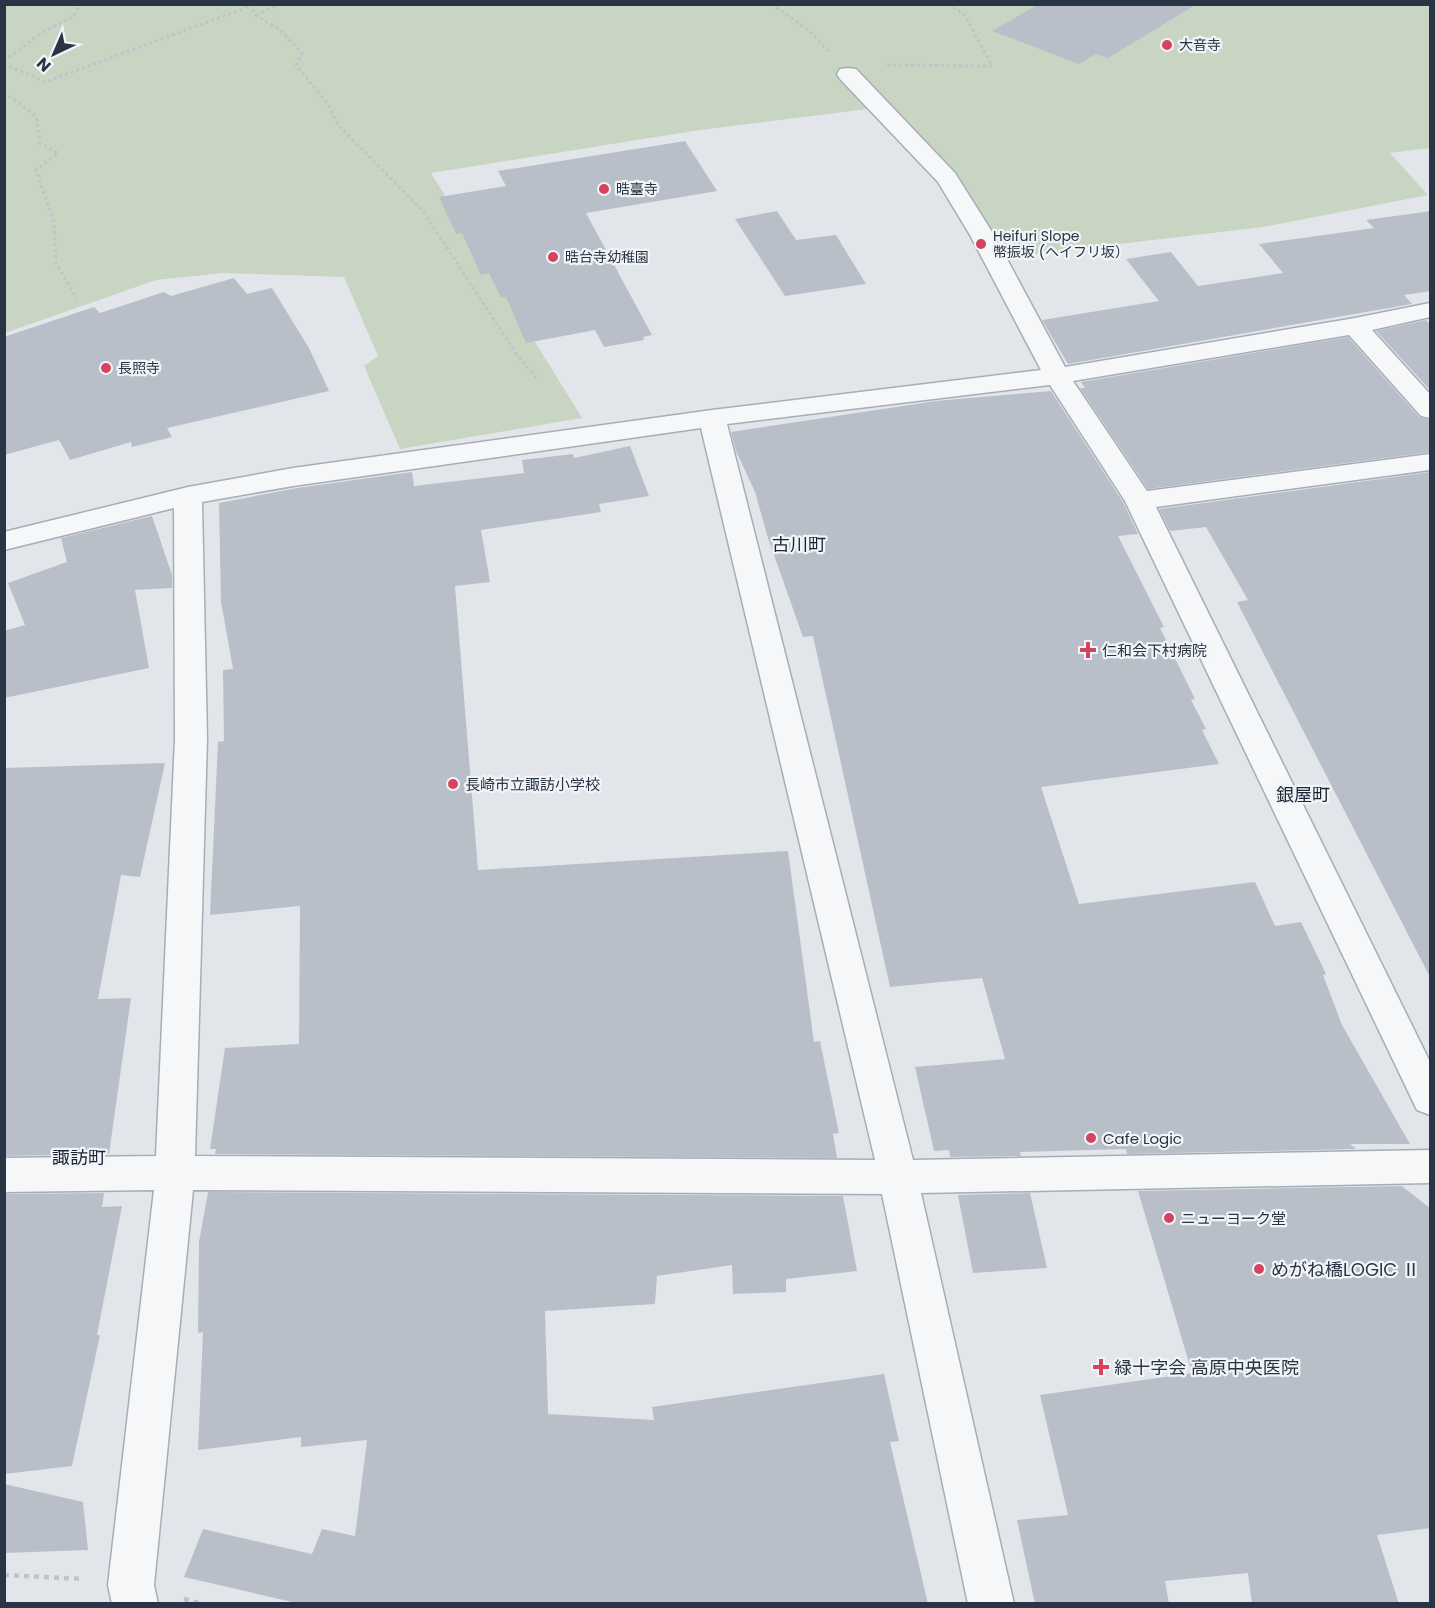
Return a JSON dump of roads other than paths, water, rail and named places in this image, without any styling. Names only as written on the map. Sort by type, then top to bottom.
[{"type":"street","points":[[848,74],[947,178],[982,235],[1057,376],[1138,501],[1431,1099]]},
{"type":"street","points":[[4,541],[188,496],[293,477],[712,418],[1057,376],[1356,326],[1431,310]]},
{"type":"street","points":[[1356,326],[1431,410]]},
{"type":"street","points":[[712,418],[898,1177],[991,1604]]},
{"type":"street","points":[[1138,501],[1431,462]]},
{"type":"street","points":[[135,1604],[130,1585],[175,1173],[191,739],[188,496]]},
{"type":"street","points":[[4,1175],[175,1173],[898,1177],[1431,1167]]},
{"type":"place","name":"大音寺","points":[[1167,45]]},
{"type":"place","name":"晧臺寺","points":[[604,189]]},
{"type":"place","name":"Heifuri Slope 幣振坂 (ヘイフリ坂）","points":[[981,244]]},
{"type":"place","name":"晧台寺幼稚園","points":[[553,257]]},
{"type":"place","name":"長照寺","points":[[106,368]]},
{"type":"place","name":"仁和会下村病院","points":[[1088,650]]},
{"type":"place","name":"長崎市立諏訪小学校","points":[[453,784]]},
{"type":"place","name":"Cafe Logic","points":[[1091,1138]]},
{"type":"place","name":"ニューヨーク堂","points":[[1169,1218]]},
{"type":"place","name":"めがね橋LOGIC Ⅱ","points":[[1259,1269]]},
{"type":"place","name":"緑十字会 高原中央医院","points":[[1101,1367]]},
{"type":"district","name":"古川町","points":[[799,544]]},
{"type":"district","name":"銀屋町","points":[[1303,794]]},
{"type":"district","name":"諏訪町","points":[[79,1157]]}]
